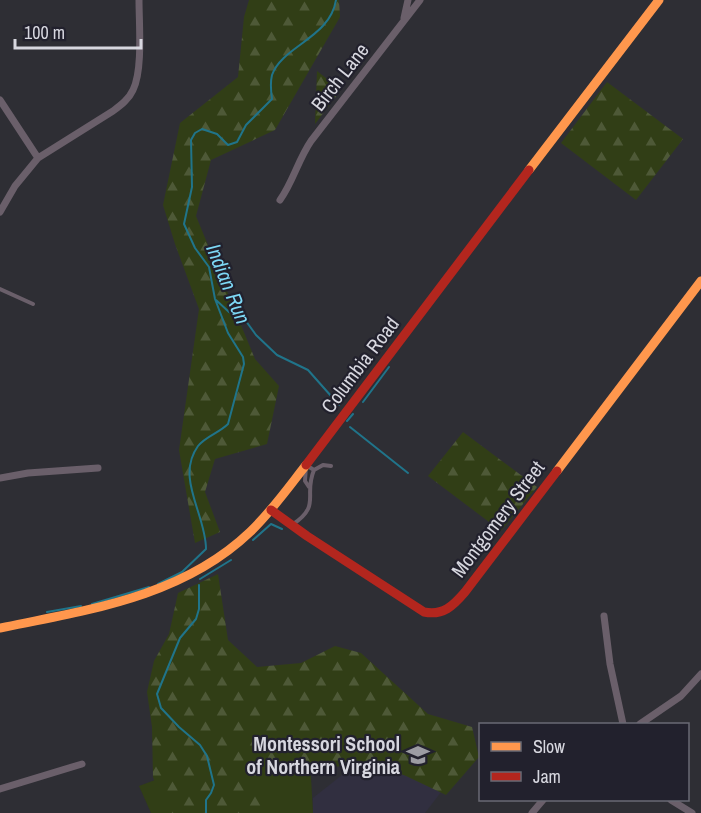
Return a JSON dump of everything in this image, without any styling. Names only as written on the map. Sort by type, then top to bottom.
[{"type":"street","points":[[0,212],[15,186],[38,158],[114,111],[133,91],[139,62],[139,0]]},
{"type":"street","points":[[402,23],[408,0]]},
{"type":"street","name":"Birch Lane","points":[[280,200],[311,141],[420,0]]},
{"type":"street","name":"Columbia Road","points":[[0,628],[103,606],[169,586],[202,568],[247,535],[310,467],[659,0]]},
{"type":"street","points":[[0,100],[38,158]]},
{"type":"street","name":"Montgomery Street","points":[[271,510],[424,612],[436,614],[446,612],[465,592],[701,281]]},
{"type":"street","points":[[0,478],[28,473],[98,468]]},
{"type":"street","points":[[604,616],[609,663],[623,723]]},
{"type":"street","points":[[641,723],[681,696],[701,675]]},
{"type":"street","points":[[0,789],[82,764]]},
{"type":"street","points":[[532,813],[542,801]]},
{"type":"street","points":[[673,801],[692,813]]},
{"type":"lane","points":[[0,289],[33,304]]},
{"type":"lane","points":[[310,467],[331,466]]},
{"type":"lane","points":[[310,467],[305,481],[310,487]]},
{"type":"lane","points":[[292,526],[304,517],[308,510],[310,467]]},
{"type":"shaded area","name":"Montessori School of Northern Virginia","points":[[471,753],[425,813],[313,813],[313,798],[366,756]]},
{"type":"green space","points":[[249,0],[339,0],[340,17],[275,130],[211,160],[196,216],[255,359],[279,386],[267,444],[215,459],[205,492],[220,532],[195,543],[179,450],[199,309],[163,205],[180,123],[238,77],[244,17]]},
{"type":"green space","points":[[317,71],[341,90],[315,124]]},
{"type":"green space","points":[[607,82],[683,139],[636,200],[561,143]]},
{"type":"green space","points":[[463,432],[537,487],[501,531],[428,476]]},
{"type":"green space","points":[[218,574],[228,640],[257,667],[301,663],[335,646],[361,653],[428,714],[472,727],[479,757],[446,795],[370,762],[263,777],[266,813],[165,813],[153,777],[152,727],[147,692],[154,661],[169,634],[178,593]]},
{"type":"green space","points":[[308,723],[313,813],[151,813],[139,786]]},
{"type":"waterway","name":"Indian Run","points":[[158,584],[182,572],[206,549],[202,523],[190,483],[192,458],[201,443],[228,424],[244,364],[243,357],[228,333],[215,299],[209,267],[195,248],[184,224],[192,187],[191,140],[195,133],[202,129],[217,134],[228,145],[237,142],[246,125],[272,99],[271,78],[277,65],[325,24],[336,0]]},
{"type":"waterway","points":[[216,300],[229,312],[243,317],[256,335],[277,355],[308,370],[339,405]]},
{"type":"waterway","points":[[363,402],[389,367]]},
{"type":"waterway","points":[[347,421],[353,414]]},
{"type":"waterway","points":[[350,427],[408,473]]},
{"type":"waterway","points":[[253,540],[271,524],[282,529]]},
{"type":"waterway","points":[[200,579],[231,560]]},
{"type":"waterway","name":"Indian Run","points":[[199,585],[199,609],[196,619],[180,638],[157,694],[161,708],[200,745],[207,756],[214,785],[206,800],[206,813]]},
{"type":"waterway","points":[[92,604],[149,587]]},
{"type":"waterway","points":[[47,612],[81,606]]},
{"type":"traffic: slow","points":[[529,170],[659,0]]},
{"type":"traffic: slow","points":[[557,471],[701,281]]},
{"type":"traffic: slow","points":[[0,628],[67,615],[132,598],[195,572],[223,554],[250,532],[306,465]]},
{"type":"traffic: jam","points":[[306,465],[529,170]]},
{"type":"traffic: jam","points":[[271,510],[424,612],[437,613],[452,606],[465,592],[557,471]]},
{"type":"place","name":"Montessori School of Northern Virginia","points":[[418,755]]}]
